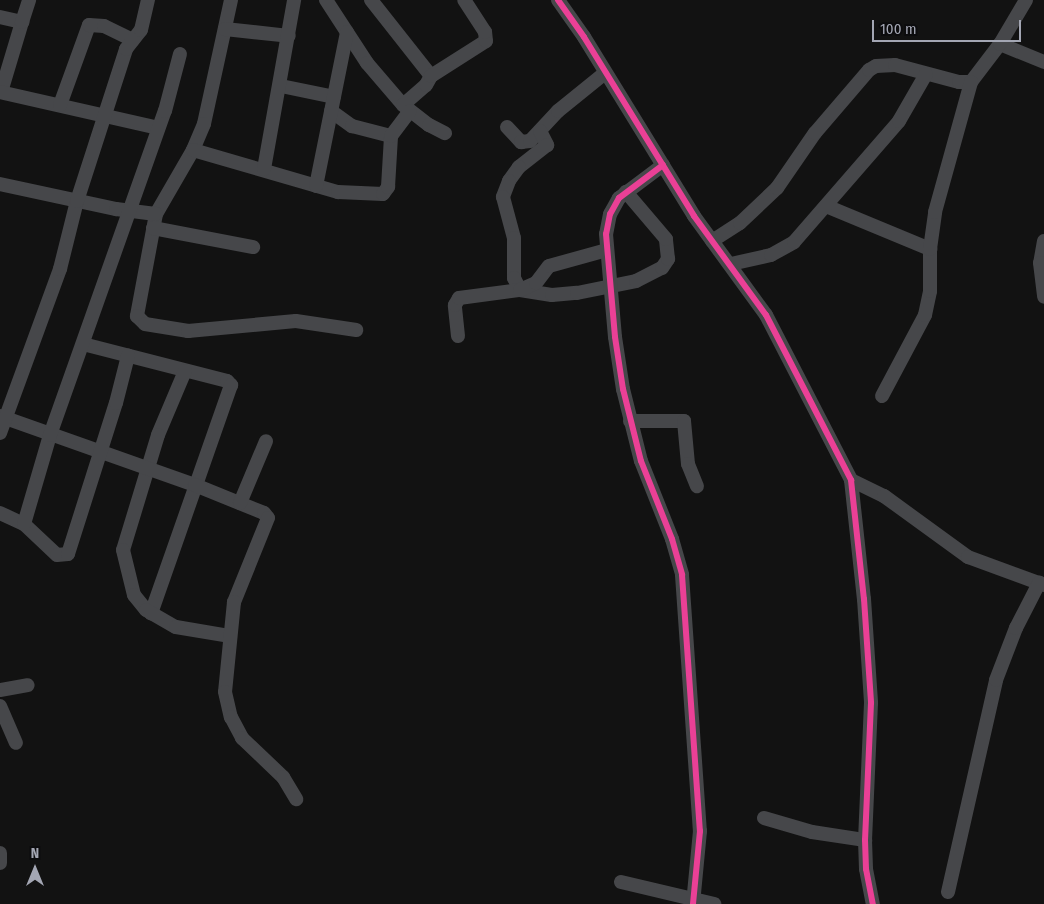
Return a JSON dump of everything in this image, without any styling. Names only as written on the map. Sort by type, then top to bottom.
[{"type":"street","points":[[29,0],[1,92],[158,128]]},
{"type":"street","points":[[0,433],[3,417],[60,269],[77,200],[107,115],[126,49],[141,30],[148,0]]},
{"type":"street","points":[[231,0],[212,92],[193,150],[155,221],[137,309],[140,321],[146,324],[206,332],[296,321],[356,330]]},
{"type":"street","points":[[264,169],[281,86],[294,0]]},
{"type":"street","points":[[326,0],[367,63],[406,108],[446,133]]},
{"type":"street","points":[[371,0],[431,76]]},
{"type":"street","points":[[193,150],[349,194],[386,192],[391,136],[406,108],[426,85],[431,76],[486,40],[485,32],[464,0]]},
{"type":"street","points":[[558,0],[712,241],[732,264],[766,315],[851,480],[864,599],[870,703],[865,840],[866,869],[873,904]]},
{"type":"street","points":[[882,396],[925,315],[930,291],[930,249],[935,212],[971,82],[1000,44],[1026,0]]},
{"type":"street","points":[[0,17],[22,22]]},
{"type":"street","points":[[60,105],[89,25],[104,26],[133,40]]},
{"type":"street","points":[[225,29],[289,36]]},
{"type":"street","points":[[316,186],[347,32]]},
{"type":"street","points":[[1000,44],[1044,62]]},
{"type":"street","points":[[24,524],[50,435],[83,344],[127,210],[158,128],[180,54]]},
{"type":"street","points":[[712,241],[740,223],[777,188],[815,133],[869,70],[885,64],[971,82]]},
{"type":"street","points":[[508,127],[525,143],[558,110],[606,73]]},
{"type":"street","points":[[732,264],[771,255],[794,242],[899,121],[926,74]]},
{"type":"street","points":[[281,86],[332,104],[352,126],[391,136]]},
{"type":"street","points":[[520,290],[514,278],[514,238],[503,197],[508,181],[519,166],[547,145],[540,130]]},
{"type":"street","points":[[663,164],[626,192],[610,214],[607,250],[615,337],[630,421],[641,461],[672,539],[682,575],[700,832],[693,901]]},
{"type":"street","points":[[0,184],[127,210],[155,221],[253,246]]},
{"type":"street","points":[[520,290],[552,295],[610,287],[652,274],[668,259],[666,239],[626,192]]},
{"type":"street","points":[[826,206],[930,249]]},
{"type":"street","points":[[1044,241],[1040,263],[1044,297]]},
{"type":"street","points":[[458,336],[455,305],[460,298],[520,290],[536,283],[549,266],[607,250]]},
{"type":"street","points":[[83,344],[185,370],[231,385],[151,613]]},
{"type":"street","points":[[0,513],[24,524],[57,555],[65,556],[128,356]]},
{"type":"street","points":[[185,370],[166,412],[123,550],[137,603],[176,627],[230,636]]},
{"type":"street","points":[[3,417],[195,485],[264,513],[268,524],[234,602],[224,692],[231,717],[242,738],[283,777],[296,799]]},
{"type":"street","points":[[630,421],[684,421],[688,464],[697,486]]},
{"type":"street","points":[[240,503],[266,441]]},
{"type":"street","points":[[851,480],[884,496],[968,558],[1042,584],[1016,628],[996,680],[948,892]]},
{"type":"street","points":[[0,690],[28,685]]},
{"type":"street","points":[[0,706],[16,743]]},
{"type":"street","points":[[764,818],[812,832],[865,840]]},
{"type":"street","points":[[0,853],[0,863]]},
{"type":"street","points":[[621,882],[693,901],[714,904]]},
{"type":"cycle path","points":[[558,0],[584,37],[694,216],[766,315],[851,480],[864,599],[871,703],[865,840],[866,869],[873,904]]},
{"type":"cycle path","points":[[663,165],[619,198],[610,214],[606,234],[615,337],[623,389],[641,461],[672,539],[682,575],[700,831],[693,904]]}]
